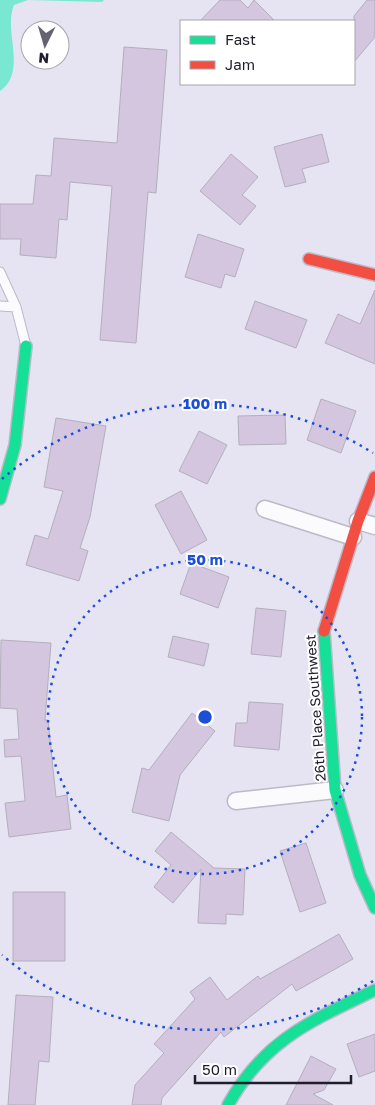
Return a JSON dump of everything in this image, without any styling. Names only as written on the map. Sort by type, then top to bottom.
[{"type":"street","points":[[309,259],[375,275]]},
{"type":"street","points":[[0,498],[15,445],[26,346]]},
{"type":"street","name":"26th Place Southwest","points":[[375,477],[352,538],[323,633],[336,790],[360,875],[375,908]]},
{"type":"street","points":[[265,510],[352,538]]},
{"type":"street","points":[[358,521],[375,526]]},
{"type":"street","points":[[236,801],[336,790]]},
{"type":"street","points":[[228,1105],[236,1087],[262,1056],[294,1029],[375,990]]},
{"type":"lane","points":[[0,272],[16,307],[26,346]]},
{"type":"lane","points":[[0,306],[16,307]]},
{"type":"shaded area","points":[[0,0],[28,0],[14,5],[11,27],[14,63],[8,83],[0,91]]},
{"type":"shaded area","points":[[28,0],[104,0],[102,2]]},
{"type":"building","points":[[220,0],[240,0],[248,8],[254,0],[274,20],[201,20]]},
{"type":"building","points":[[367,0],[375,0],[375,37],[355,61],[355,20],[354,16]]},
{"type":"building","points":[[124,47],[167,50],[156,193],[148,192],[136,343],[100,340],[112,186],[70,182],[67,220],[59,219],[56,258],[20,255],[21,239],[0,239],[0,204],[33,204],[36,175],[51,176],[54,138],[117,143]]},
{"type":"building","points":[[322,134],[329,162],[302,169],[306,182],[285,187],[274,147]]},
{"type":"building","points":[[231,154],[258,177],[242,195],[256,206],[240,225],[200,191]]},
{"type":"building","points":[[198,234],[244,249],[235,277],[225,274],[221,288],[185,277]]},
{"type":"building","points":[[375,290],[375,364],[325,343],[338,314],[360,324]]},
{"type":"building","points":[[255,301],[307,320],[296,348],[245,329]]},
{"type":"building","points":[[321,399],[356,411],[341,453],[307,440]]},
{"type":"building","points":[[285,415],[286,444],[239,445],[238,416]]},
{"type":"building","points":[[56,418],[106,426],[90,517],[80,548],[88,551],[79,581],[26,565],[35,535],[48,539],[63,491],[44,487]]},
{"type":"building","points":[[199,431],[227,445],[207,484],[179,471]]},
{"type":"building","points":[[181,491],[207,540],[181,554],[155,505]]},
{"type":"building","points":[[191,563],[229,577],[218,608],[180,594]]},
{"type":"building","points":[[256,608],[286,611],[281,657],[251,654]]},
{"type":"building","points":[[173,636],[209,644],[204,666],[168,657]]},
{"type":"building","points":[[1,640],[51,643],[45,720],[48,720],[56,797],[67,795],[71,829],[9,837],[5,803],[25,801],[21,756],[5,757],[4,740],[19,739],[17,709],[0,708]]},
{"type":"building","points":[[249,702],[283,704],[279,750],[234,746],[236,723],[247,723]]},
{"type":"building","points":[[192,713],[215,731],[180,775],[169,821],[132,812],[142,768],[149,770]]},
{"type":"building","points":[[171,832],[214,868],[245,869],[243,915],[226,914],[226,924],[198,923],[201,869],[173,903],[154,887],[171,865],[155,851]]},
{"type":"building","points":[[306,843],[326,903],[300,912],[280,851]]},
{"type":"building","points":[[13,892],[65,892],[65,961],[13,961]]},
{"type":"building","points":[[339,934],[353,959],[296,991],[292,984],[224,1037],[221,1032],[162,1098],[161,1105],[132,1105],[135,1085],[164,1053],[154,1044],[195,999],[190,992],[210,977],[227,1000],[258,976],[260,979]]},
{"type":"building","points":[[16,995],[53,997],[49,1062],[39,1061],[35,1105],[8,1105]]},
{"type":"building","points":[[375,1034],[375,1071],[359,1077],[347,1044]]},
{"type":"building","points":[[311,1056],[336,1069],[324,1090],[313,1094],[333,1105],[286,1105]]},
{"type":"traffic: fast","points":[[0,499],[15,445],[26,346]]},
{"type":"traffic: fast","points":[[324,631],[335,790],[360,875],[375,908]]},
{"type":"traffic: fast","points":[[228,1105],[242,1083],[273,1048],[310,1023],[375,990]]},
{"type":"traffic: jam","points":[[309,259],[375,275]]},
{"type":"traffic: jam","points":[[324,631],[358,521],[375,477]]}]
